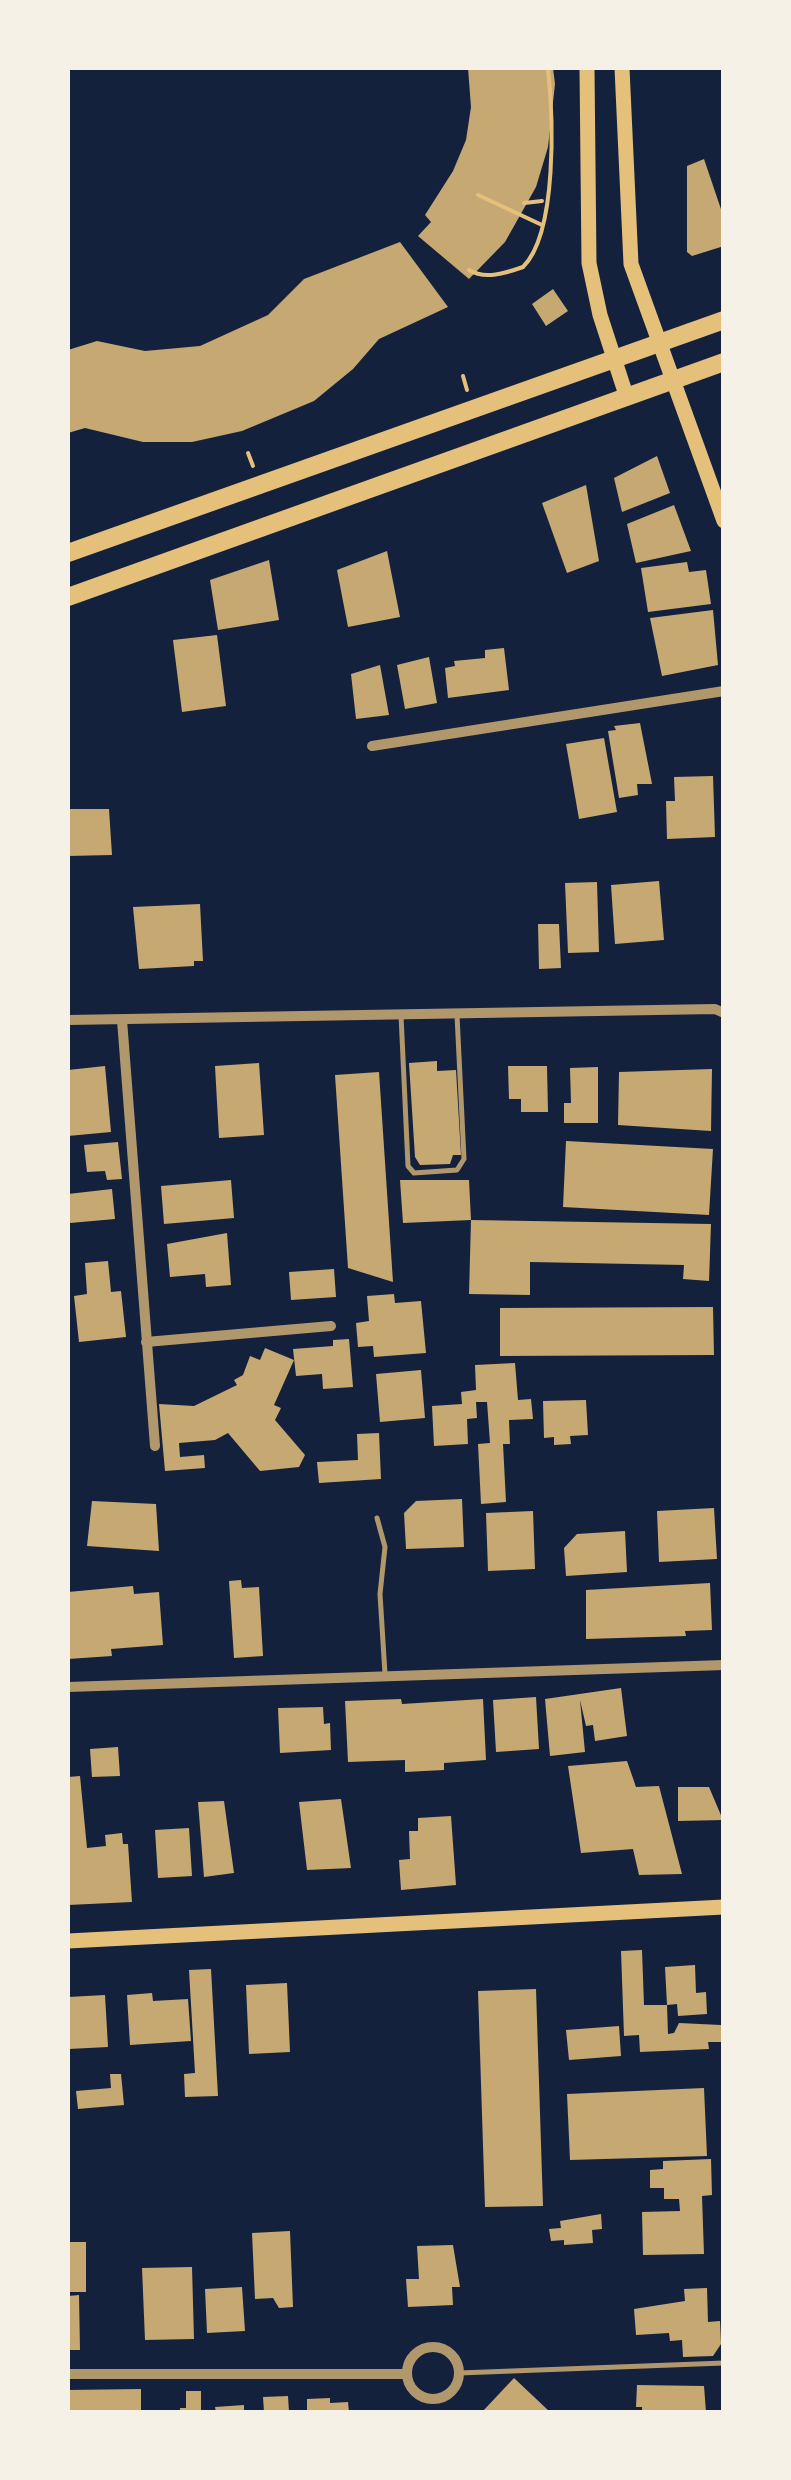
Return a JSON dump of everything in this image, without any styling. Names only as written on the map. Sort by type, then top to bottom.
[{"type":"main road","points":[[587,68],[590,263],[628,398]]},
{"type":"main road","points":[[622,68],[628,244],[672,382],[724,521]]},
{"type":"main road","points":[[68,553],[724,320]]},
{"type":"main road","points":[[68,597],[724,362]]},
{"type":"main road","points":[[68,1942],[724,1907]]},
{"type":"street","points":[[372,746],[724,690]]},
{"type":"street","points":[[68,1020],[720,1009]]},
{"type":"street","points":[[122,1020],[154,1446]]},
{"type":"street","points":[[146,1342],[331,1326]]},
{"type":"street","points":[[68,1687],[724,1665]]},
{"type":"street","points":[[432,2347],[451,2354],[459,2373],[452,2392],[434,2400],[414,2393],[406,2374],[413,2355],[432,2347]]},
{"type":"street","points":[[68,2374],[406,2374]]},
{"type":"lane","points":[[401,1016],[408,1166],[414,1172],[457,1170],[464,1159],[457,1015]]},
{"type":"lane","points":[[377,1518],[384,1547],[380,1594],[385,1676]]},
{"type":"lane","points":[[459,2373],[724,2364]]},
{"type":"path","points":[[469,270],[478,276],[523,267],[540,243],[552,136],[548,68]]},
{"type":"path","points":[[478,195],[542,225]]},
{"type":"path","points":[[524,203],[542,201]]},
{"type":"building","points":[[468,68],[553,68],[555,84],[548,147],[536,187],[505,242],[469,279],[418,236],[431,222],[425,215],[453,171],[466,140],[471,107]]},
{"type":"building","points":[[704,159],[724,218],[724,246],[692,256],[687,252],[687,166]]},
{"type":"building","points":[[400,242],[448,307],[379,339],[353,369],[314,401],[242,431],[192,442],[143,442],[85,428],[68,433],[68,350],[97,341],[145,351],[200,346],[268,315],[304,279]]},
{"type":"building","points":[[553,289],[568,311],[546,326],[532,304]]},
{"type":"building","points":[[657,456],[670,493],[622,512],[614,478]]},
{"type":"building","points":[[586,485],[599,561],[567,573],[542,503]]},
{"type":"building","points":[[674,505],[691,551],[636,563],[627,524]]},
{"type":"building","points":[[387,551],[400,617],[348,627],[337,570]]},
{"type":"building","points":[[269,560],[279,620],[218,630],[210,580]]},
{"type":"building","points":[[687,562],[689,572],[706,570],[711,604],[648,612],[641,568]]},
{"type":"building","points":[[713,610],[718,665],[662,676],[650,618]]},
{"type":"building","points":[[217,635],[226,706],[182,712],[173,640]]},
{"type":"building","points":[[504,648],[509,690],[448,698],[445,668],[455,666],[454,661],[485,658],[485,650]]},
{"type":"building","points":[[429,657],[437,703],[405,709],[397,665]]},
{"type":"building","points":[[380,665],[389,715],[356,719],[351,674]]},
{"type":"building","points":[[640,723],[652,784],[637,784],[638,795],[619,798],[608,731],[616,730],[614,726]]},
{"type":"building","points":[[604,738],[617,812],[579,819],[566,744]]},
{"type":"building","points":[[713,776],[715,837],[667,839],[666,801],[675,801],[674,777]]},
{"type":"building","points":[[68,809],[109,809],[112,855],[68,856]]},
{"type":"building","points":[[659,881],[664,940],[615,944],[611,885]]},
{"type":"building","points":[[597,882],[599,952],[568,953],[565,883]]},
{"type":"building","points":[[200,904],[203,961],[194,961],[194,966],[139,969],[133,907]]},
{"type":"building","points":[[538,924],[559,924],[561,968],[539,969]]},
{"type":"building","points":[[437,1061],[437,1071],[456,1070],[461,1155],[453,1155],[450,1164],[420,1165],[415,1157],[409,1063]]},
{"type":"building","points":[[259,1063],[264,1135],[219,1138],[215,1066]]},
{"type":"building","points":[[105,1066],[111,1132],[68,1136],[68,1070]]},
{"type":"building","points":[[508,1066],[547,1066],[548,1112],[521,1112],[521,1099],[509,1099]]},
{"type":"building","points":[[598,1067],[598,1123],[564,1123],[564,1103],[571,1103],[570,1068]]},
{"type":"building","points":[[712,1069],[711,1131],[618,1125],[619,1072]]},
{"type":"building","points":[[379,1072],[393,1282],[348,1268],[335,1075]]},
{"type":"building","points":[[566,1141],[713,1149],[709,1215],[563,1207]]},
{"type":"building","points":[[118,1142],[122,1179],[107,1180],[105,1171],[87,1172],[84,1145]]},
{"type":"building","points":[[231,1180],[234,1218],[164,1224],[161,1186]]},
{"type":"building","points":[[400,1180],[469,1180],[471,1220],[403,1223]]},
{"type":"building","points":[[112,1189],[115,1219],[70,1223],[68,1194]]},
{"type":"building","points":[[471,1220],[711,1224],[709,1281],[683,1279],[684,1265],[530,1262],[530,1295],[469,1294]]},
{"type":"building","points":[[227,1233],[231,1285],[206,1287],[205,1274],[170,1277],[167,1244]]},
{"type":"building","points":[[108,1261],[111,1292],[121,1291],[126,1337],[79,1342],[74,1296],[87,1294],[85,1263]]},
{"type":"building","points":[[334,1269],[336,1297],[291,1300],[289,1272]]},
{"type":"building","points":[[394,1294],[395,1303],[421,1301],[426,1353],[374,1357],[373,1346],[358,1347],[356,1323],[369,1321],[367,1296]]},
{"type":"building","points":[[713,1307],[714,1355],[500,1356],[500,1308]]},
{"type":"building","points":[[349,1339],[353,1387],[323,1389],[322,1374],[296,1376],[293,1349],[333,1346],[333,1340]]},
{"type":"building","points":[[265,1348],[294,1360],[274,1405],[281,1408],[275,1420],[305,1455],[299,1467],[260,1471],[228,1433],[215,1440],[179,1443],[180,1457],[204,1455],[205,1468],[165,1471],[159,1404],[194,1406],[237,1385],[234,1380],[243,1375],[250,1356],[260,1360]]},
{"type":"building","points":[[515,1363],[518,1400],[531,1399],[533,1419],[509,1420],[510,1444],[503,1444],[506,1502],[481,1504],[478,1444],[490,1443],[487,1402],[476,1402],[477,1418],[467,1419],[468,1444],[434,1446],[432,1406],[462,1404],[461,1392],[476,1390],[475,1365]]},
{"type":"building","points":[[421,1370],[425,1418],[380,1422],[376,1374]]},
{"type":"building","points":[[586,1400],[588,1435],[570,1436],[571,1444],[554,1445],[554,1437],[544,1438],[543,1401]]},
{"type":"building","points":[[379,1433],[381,1479],[319,1483],[317,1462],[358,1460],[357,1434]]},
{"type":"building","points":[[462,1499],[464,1547],[406,1549],[404,1513],[416,1501]]},
{"type":"building","points":[[92,1501],[156,1504],[159,1551],[87,1546]]},
{"type":"building","points":[[714,1508],[717,1559],[659,1562],[657,1511]]},
{"type":"building","points":[[533,1511],[535,1569],[488,1571],[486,1513]]},
{"type":"building","points":[[625,1531],[627,1572],[566,1576],[564,1548],[577,1534]]},
{"type":"building","points":[[241,1580],[242,1588],[259,1587],[263,1656],[234,1658],[229,1581]]},
{"type":"building","points":[[710,1583],[712,1630],[685,1631],[686,1636],[586,1639],[586,1590]]},
{"type":"building","points":[[133,1586],[134,1594],[159,1592],[163,1645],[111,1649],[112,1656],[68,1659],[68,1592]]},
{"type":"building","points":[[621,1688],[627,1736],[595,1741],[593,1725],[586,1726],[580,1700],[585,1752],[550,1756],[545,1699]]},
{"type":"building","points":[[536,1697],[539,1749],[496,1752],[493,1700]]},
{"type":"building","points":[[401,1699],[402,1704],[483,1699],[486,1760],[444,1763],[444,1770],[405,1772],[405,1760],[348,1762],[345,1701]]},
{"type":"building","points":[[323,1707],[324,1724],[330,1723],[331,1750],[280,1753],[278,1708]]},
{"type":"building","points":[[118,1747],[120,1776],[92,1777],[90,1749]]},
{"type":"building","points":[[627,1761],[636,1787],[659,1786],[682,1874],[639,1875],[633,1849],[581,1853],[568,1766]]},
{"type":"building","points":[[80,1776],[87,1848],[106,1846],[105,1835],[122,1833],[123,1844],[128,1844],[132,1902],[68,1905],[68,1777]]},
{"type":"building","points":[[678,1787],[709,1787],[723,1820],[678,1821]]},
{"type":"building","points":[[341,1799],[351,1868],[307,1870],[299,1802]]},
{"type":"building","points":[[224,1801],[234,1873],[204,1877],[198,1802]]},
{"type":"building","points":[[451,1816],[456,1885],[401,1890],[399,1860],[410,1859],[409,1831],[418,1831],[418,1818]]},
{"type":"building","points":[[189,1828],[192,1876],[158,1878],[155,1830]]},
{"type":"building","points":[[642,1950],[644,2005],[667,2005],[668,2034],[674,2033],[679,2023],[721,2025],[722,2042],[708,2042],[709,2049],[640,2052],[639,2035],[624,2036],[621,1951]]},
{"type":"building","points":[[695,1965],[696,1993],[706,1992],[707,2014],[678,2016],[677,2004],[667,2005],[665,1967]]},
{"type":"building","points":[[211,1969],[218,2096],[185,2097],[184,2074],[195,2073],[189,1970]]},
{"type":"building","points":[[287,1983],[290,2052],[249,2054],[246,1985]]},
{"type":"building","points":[[536,1989],[543,2206],[485,2207],[478,1991]]},
{"type":"building","points":[[152,1993],[153,2001],[188,1999],[191,2041],[130,2045],[127,1995]]},
{"type":"building","points":[[105,1995],[108,2047],[69,2049],[68,1997]]},
{"type":"building","points":[[619,2026],[621,2056],[569,2060],[566,2030]]},
{"type":"building","points":[[110,2074],[121,2074],[124,2105],[78,2109],[76,2091],[111,2088]]},
{"type":"building","points":[[704,2088],[707,2156],[570,2160],[567,2094]]},
{"type":"building","points":[[711,2159],[712,2195],[702,2196],[704,2254],[643,2255],[642,2212],[680,2211],[679,2199],[664,2199],[664,2188],[650,2188],[650,2170],[663,2169],[663,2161]]},
{"type":"building","points":[[601,2214],[602,2229],[592,2230],[593,2243],[564,2245],[564,2240],[551,2241],[549,2229],[561,2228],[560,2221]]},
{"type":"building","points":[[290,2231],[293,2307],[279,2308],[273,2298],[255,2299],[252,2233]]},
{"type":"building","points":[[68,2242],[86,2242],[86,2292],[68,2292]]},
{"type":"building","points":[[453,2245],[460,2287],[452,2287],[453,2305],[408,2307],[406,2279],[419,2279],[417,2246]]},
{"type":"building","points":[[192,2267],[194,2339],[145,2340],[142,2268]]},
{"type":"building","points":[[242,2287],[245,2331],[207,2333],[205,2289]]},
{"type":"building","points":[[707,2288],[708,2322],[720,2321],[721,2344],[713,2356],[683,2357],[682,2340],[670,2341],[669,2333],[636,2335],[634,2309],[685,2301],[684,2289]]},
{"type":"building","points":[[79,2295],[80,2350],[68,2350],[68,2296]]},
{"type":"building","points":[[514,2378],[550,2412],[482,2412]]},
{"type":"building","points":[[637,2385],[704,2386],[706,2412],[642,2412],[642,2407],[636,2407]]},
{"type":"building","points":[[141,2389],[141,2412],[68,2412],[68,2390]]},
{"type":"building","points":[[186,2391],[201,2391],[201,2412],[180,2412],[180,2408],[186,2408]]},
{"type":"building","points":[[288,2396],[289,2412],[264,2412],[263,2397]]},
{"type":"building","points":[[330,2398],[330,2403],[348,2402],[349,2412],[307,2412],[307,2399]]},
{"type":"building","points":[[244,2405],[244,2412],[216,2412],[215,2407]]}]
